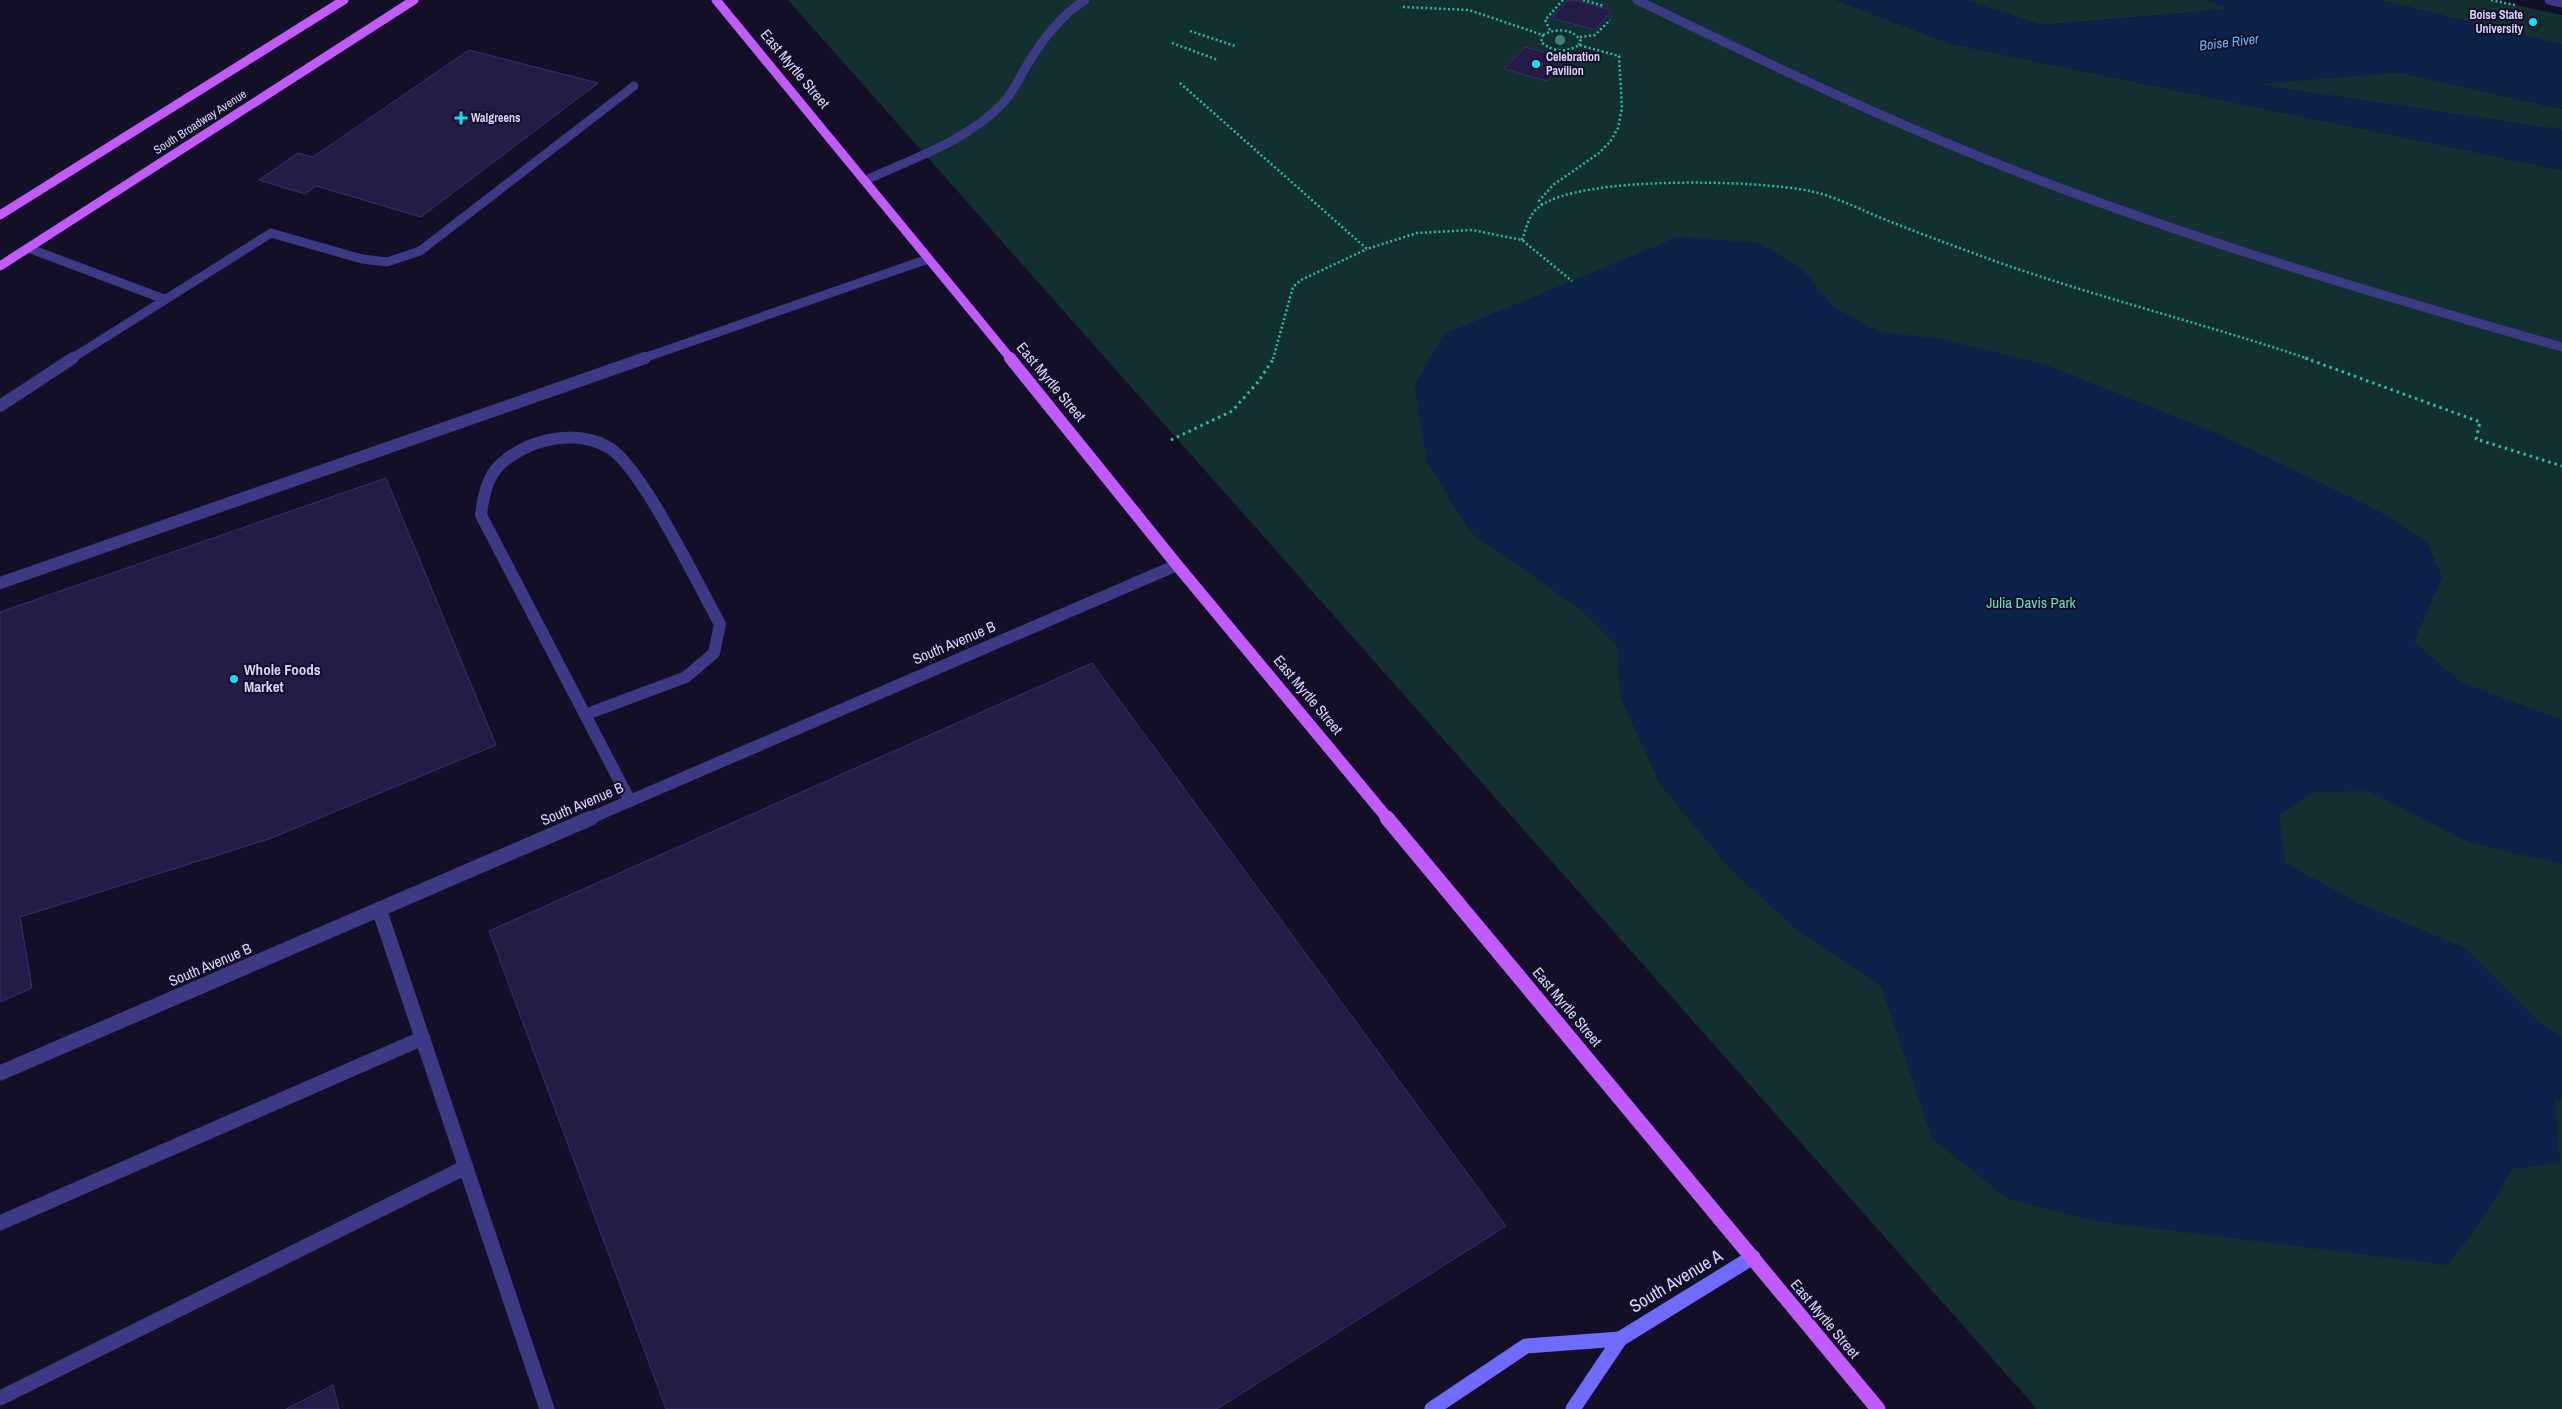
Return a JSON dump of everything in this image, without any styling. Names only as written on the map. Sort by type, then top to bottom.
[{"type":"main road","name":"South Broadway Avenue","points":[[0,215],[344,0]]},
{"type":"main road","name":"South Broadway Avenue","points":[[0,266],[414,0]]},
{"type":"main road","name":"East Myrtle Street","points":[[716,0],[1098,464],[1177,565],[1878,1409]]},
{"type":"street","points":[[866,180],[969,130],[998,108],[1017,85],[1029,62],[1053,29],[1076,5],[1085,0]]},
{"type":"street","points":[[1637,0],[1924,133],[2059,188],[2272,262],[2562,347]]},
{"type":"street","points":[[2549,0],[2562,3]]},
{"type":"street","points":[[0,406],[164,299],[271,233],[362,259],[387,262],[420,251],[634,86]]},
{"type":"street","points":[[28,248],[164,299]]},
{"type":"street","points":[[0,584],[928,259]]},
{"type":"street","points":[[587,714],[686,677],[714,653],[720,624],[632,470],[611,448],[581,439],[550,438],[510,455],[491,471],[483,491],[481,515],[587,714],[630,801]]},
{"type":"street","name":"South Avenue B","points":[[0,1073],[1177,565]]},
{"type":"street","points":[[379,910],[547,1409]]},
{"type":"street","points":[[0,1223],[423,1038]]},
{"type":"street","points":[[0,1398],[466,1167]]},
{"type":"street","name":"South Avenue A","points":[[1573,1409],[1620,1339],[1753,1258]]},
{"type":"street","name":"South Avenue A","points":[[1432,1409],[1526,1346],[1620,1339]]},
{"type":"path","points":[[1550,31],[1544,20],[1563,0]]},
{"type":"path","points":[[1583,0],[1610,8]]},
{"type":"path","points":[[1403,7],[1438,7],[1469,10],[1543,35]]},
{"type":"path","points":[[1542,205],[1539,201],[1546,192],[1579,165],[1607,148],[1621,124],[1619,79],[1621,60],[1613,54],[1580,45],[1569,51],[1552,49],[1541,42],[1543,35],[1550,31],[1567,31],[1580,37],[1595,35],[1613,16]]},
{"type":"path","points":[[1190,30],[1235,46]]},
{"type":"path","points":[[1580,37],[1582,41],[1580,45]]},
{"type":"path","points":[[1172,44],[1218,60]]},
{"type":"path","points":[[1180,83],[1368,249]]},
{"type":"path","points":[[1522,240],[1530,221],[1542,205],[1579,192],[1679,182],[1769,185],[1809,191],[1838,200],[1956,248],[2044,278],[2223,331],[2411,395],[2480,422],[2476,438],[2562,466]]},
{"type":"path","points":[[1171,440],[1232,411],[1258,382],[1273,361],[1293,287],[1300,280],[1368,249],[1417,233],[1438,230],[1472,230],[1522,240],[1572,281]]},
{"type":"green space","name":"Julia Davis Park","points":[[788,0],[1836,0],[1952,44],[2562,170],[2562,1409],[2037,1409]]},
{"type":"green space","points":[[1964,0],[2207,0],[2232,9],[2042,25]]},
{"type":"green space","name":"Boise State University","points":[[2380,0],[2491,0],[2562,15],[2562,45]]},
{"type":"green space","points":[[2399,72],[2562,109],[2562,130],[2252,84]]},
{"type":"water","name":"Boise River","points":[[1836,0],[1964,0],[2042,25],[2230,9],[2207,0],[2380,0],[2562,45],[2562,109],[2399,72],[2255,84],[2562,130],[2562,170],[1952,44]]},
{"type":"water","points":[[1678,237],[1759,243],[1802,269],[1832,306],[1879,332],[1940,339],[2043,364],[2209,430],[2377,510],[2427,543],[2442,577],[2414,642],[2462,683],[2562,720],[2562,864],[2469,842],[2369,791],[2312,792],[2279,815],[2285,863],[2360,904],[2465,948],[2540,1023],[2562,1037],[2562,1101],[2555,1097],[2560,1163],[2512,1169],[2486,1214],[2448,1265],[2094,1221],[2009,1199],[1932,1139],[1881,986],[1798,931],[1730,869],[1659,783],[1620,696],[1617,646],[1580,609],[1470,532],[1426,460],[1415,385],[1444,334]]},
{"type":"building","points":[[1569,0],[1612,10],[1595,30],[1551,18]]},
{"type":"building","name":"Celebration Pavilion","points":[[1525,47],[1567,58],[1547,81],[1504,69]]},
{"type":"building","name":"Walgreens","points":[[469,50],[598,83],[421,217],[316,186],[305,194],[259,180],[298,153],[313,157]]},
{"type":"building","name":"Whole Foods Market","points":[[386,478],[496,745],[269,839],[20,917],[32,988],[0,1002],[0,612]]},
{"type":"building","points":[[1092,663],[1506,1226],[1217,1409],[666,1409],[489,931]]},
{"type":"building","points":[[333,1385],[339,1409],[286,1409]]},
{"type":"place","name":"Boise State University","points":[[2533,22]]},
{"type":"place","name":"Celebration Pavilion","points":[[1536,64]]},
{"type":"place","name":"Walgreens","points":[[461,118]]},
{"type":"place","name":"Whole Foods Market","points":[[234,679]]}]
